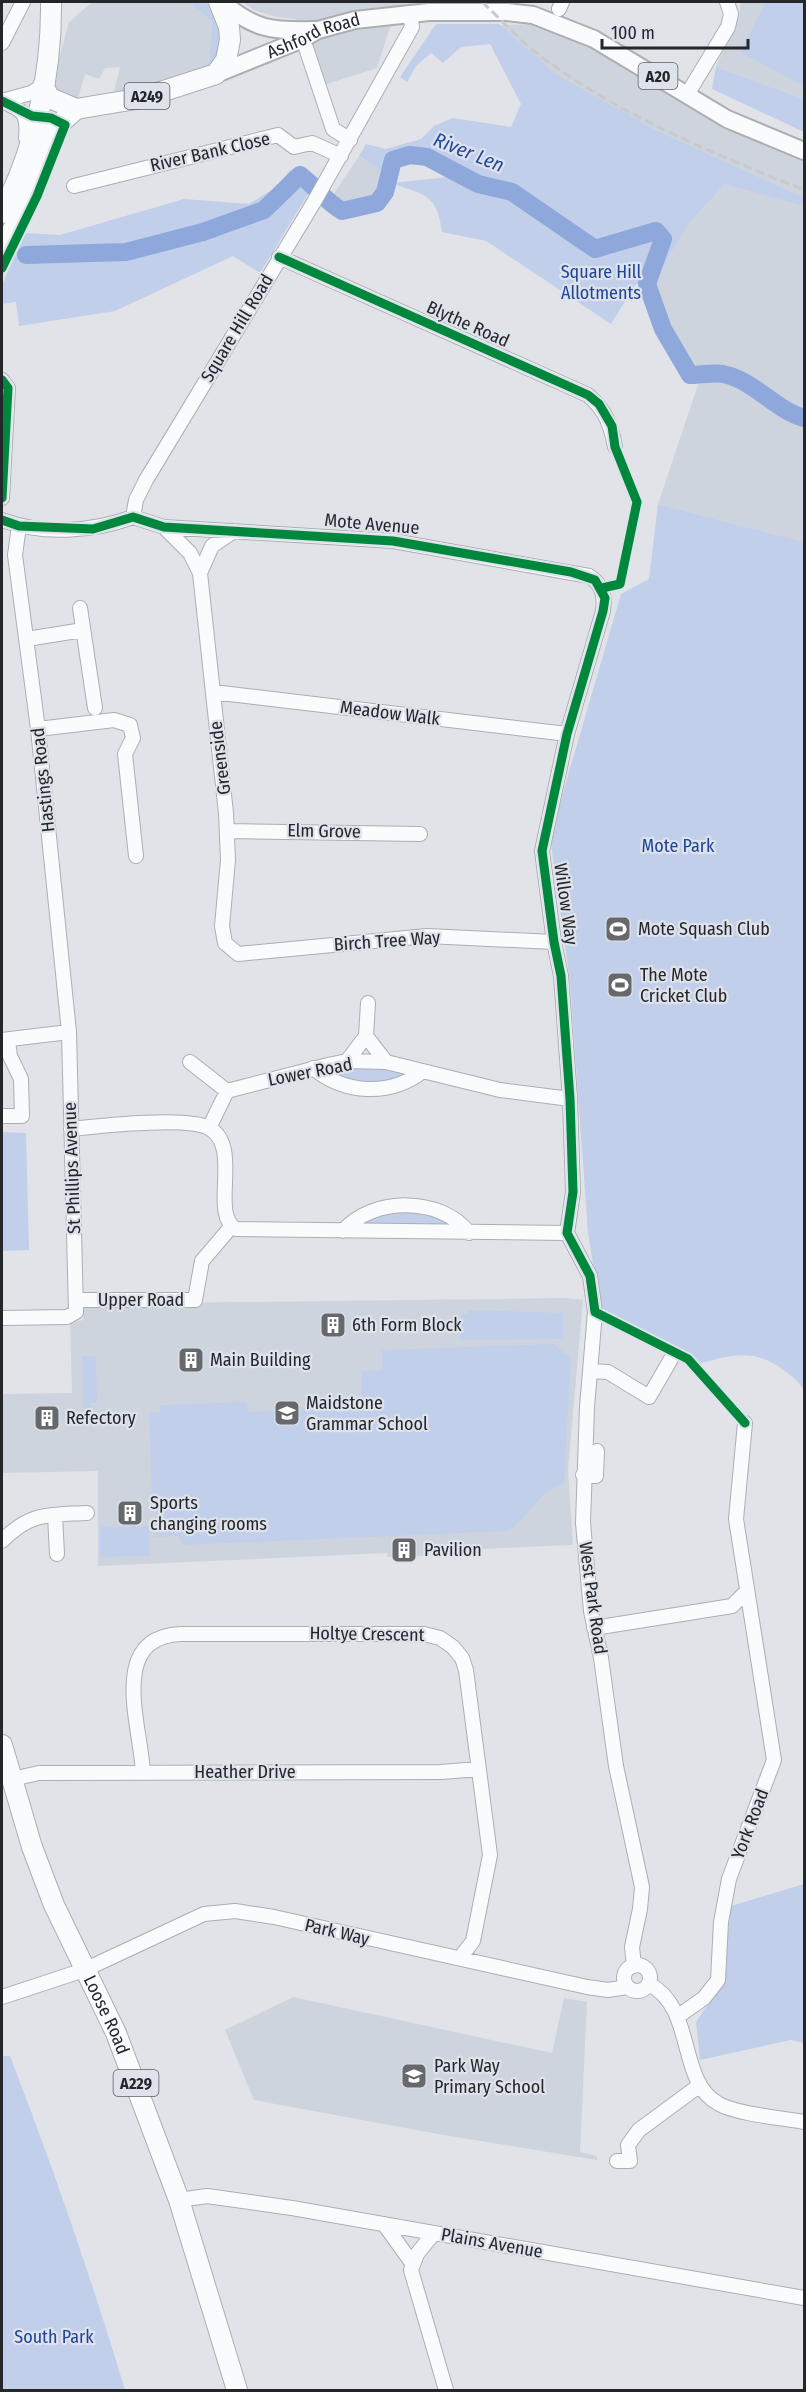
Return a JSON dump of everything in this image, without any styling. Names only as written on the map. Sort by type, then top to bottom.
[{"type":"highway","points":[[2,213],[19,181],[40,111],[51,24],[51,2]]},
{"type":"highway","points":[[51,24],[65,2]]},
{"type":"highway","points":[[216,74],[226,60],[230,40],[229,27],[220,2]]},
{"type":"highway","name":"Ashford Road","points":[[76,110],[142,98],[216,74]]},
{"type":"highway","points":[[2,250],[28,201],[56,127],[76,110],[50,98],[43,86]]},
{"type":"highway","name":"Loose Road","points":[[2,1745],[32,1847],[84,1970],[116,2033],[179,2200],[237,2391]]},
{"type":"main road","name":"A20","points":[[220,2],[243,20],[270,30],[318,30]]},
{"type":"main road","name":"Ashford Road","points":[[216,74],[303,39],[318,30],[383,16],[410,13],[485,12],[533,15],[594,39],[727,118],[804,151]]},
{"type":"street","points":[[2,43],[6,21],[23,2]]},
{"type":"street","points":[[688,93],[728,27],[731,14],[727,2]]},
{"type":"street","name":"Square Hill Road","points":[[133,517],[136,500],[146,480],[350,140],[412,27],[410,13]]},
{"type":"street","points":[[383,16],[395,22],[399,30],[400,47]]},
{"type":"street","points":[[306,48],[333,129],[350,140]]},
{"type":"street","points":[[6,103],[43,86]]},
{"type":"street","points":[[6,103],[21,110],[27,122],[24,159]]},
{"type":"street","name":"Ashford Road","points":[[6,103],[40,111],[76,110]]},
{"type":"street","name":"River Bank Close","points":[[74,186],[278,135],[294,147],[312,143],[341,156]]},
{"type":"street","name":"Blythe Road","points":[[279,257],[588,395],[606,415],[612,426],[615,447]]},
{"type":"street","points":[[2,380],[8,388],[2,498]]},
{"type":"street","points":[[2,519],[19,526],[93,529],[133,517]]},
{"type":"street","name":"Mote Avenue","points":[[133,517],[164,527],[350,537],[427,546],[589,576],[602,588]]},
{"type":"street","name":"Hastings Road","points":[[19,526],[15,541],[15,555],[38,729],[69,1034]]},
{"type":"street","name":"Greenside","points":[[164,527],[190,553],[200,573],[228,831],[222,927],[225,944]]},
{"type":"street","points":[[200,573],[212,546],[234,531]]},
{"type":"street","name":"Willow Way","points":[[567,1233],[573,1192],[570,1099],[561,976],[554,942],[542,851],[567,734],[603,611],[605,598],[602,588]]},
{"type":"street","points":[[80,608],[95,708]]},
{"type":"street","points":[[27,639],[83,630]]},
{"type":"street","name":"Meadow Walk","points":[[213,692],[567,734]]},
{"type":"street","points":[[38,729],[114,720],[130,724],[133,738],[125,754],[136,856]]},
{"type":"street","name":"Elm Grove","points":[[228,831],[420,834]]},
{"type":"street","name":"Birch Tree Way","points":[[225,944],[238,954],[427,936],[554,942]]},
{"type":"street","points":[[347,1062],[366,1036],[368,1004]]},
{"type":"street","points":[[3,1116],[21,1116],[21,1079],[5,1041],[69,1034]]},
{"type":"street","name":"St Phillips Avenue","points":[[69,1034],[76,1300]]},
{"type":"street","points":[[366,1036],[386,1062]]},
{"type":"street","points":[[190,1062],[227,1091],[209,1128]]},
{"type":"street","name":"Lower Road","points":[[227,1091],[313,1068],[347,1062],[386,1062],[500,1090],[570,1099]]},
{"type":"street","points":[[313,1068],[332,1083],[372,1089],[399,1086],[423,1071]]},
{"type":"street","points":[[71,1129],[164,1124],[190,1124],[209,1128],[224,1144],[226,1219],[231,1227],[246,1230],[567,1233]]},
{"type":"street","points":[[343,1231],[352,1220],[376,1209],[398,1206],[434,1210],[463,1224],[469,1233]]},
{"type":"street","name":"Upper Road","points":[[76,1300],[195,1300],[202,1261],[231,1227]]},
{"type":"street","name":"West Park Road","points":[[567,1233],[590,1276],[595,1312],[583,1475],[583,1523],[594,1628],[601,1658],[616,1766],[642,1887],[640,1910],[632,1947],[634,1966]]},
{"type":"street","points":[[2,1318],[67,1317],[76,1312],[76,1300]]},
{"type":"street","points":[[590,1371],[608,1372],[649,1397],[671,1359]]},
{"type":"street","name":"York Road","points":[[676,2017],[704,1998],[718,1980],[721,1922],[729,1879],[774,1760],[774,1745],[750,1614],[735,1510],[745,1423]]},
{"type":"street","points":[[583,1475],[596,1476],[597,1451]]},
{"type":"street","points":[[2,1541],[27,1520],[55,1515],[87,1514]]},
{"type":"street","points":[[55,1515],[57,1554]]},
{"type":"street","points":[[594,1628],[732,1606],[747,1591]]},
{"type":"street","points":[[732,1606],[743,1613],[750,1614]]},
{"type":"street","name":"Holtye Crescent","points":[[143,1773],[134,1697],[136,1662],[144,1648],[165,1635],[398,1633],[440,1638],[453,1647],[465,1665],[490,1855],[473,1941],[460,1958]]},
{"type":"street","name":"Heather Drive","points":[[12,1779],[39,1773],[478,1770]]},
{"type":"street","name":"Park Way","points":[[2,1997],[84,1970],[193,1919],[225,1910],[263,1915],[598,1989],[616,1990],[627,1987]]},
{"type":"street","points":[[473,1941],[481,1963]]},
{"type":"street","points":[[649,1984],[638,1992],[627,1987],[625,1973],[634,1966],[641,1966],[647,1970],[649,1984],[662,1993],[676,2017],[700,2085],[713,2100],[727,2108],[804,2122]]},
{"type":"street","points":[[617,2161],[630,2161],[628,2145],[639,2130],[700,2085]]},
{"type":"street","name":"Plains Avenue","points":[[179,2200],[196,2196],[217,2197],[804,2298]]},
{"type":"street","points":[[384,2224],[412,2263]]},
{"type":"street","points":[[434,2234],[412,2263],[411,2275],[446,2391]]},
{"type":"shaded area","points":[[92,2],[188,2],[212,21],[209,65],[189,74],[113,96],[120,67],[105,68],[99,79],[85,74],[78,98],[55,97],[52,85],[69,22]]},
{"type":"shaded area","points":[[243,2],[463,2],[467,6],[396,8],[377,68],[324,85],[296,19],[276,17],[254,10]]},
{"type":"shaded area","points":[[741,2],[804,2],[804,99],[716,67],[739,15]]},
{"type":"shaded area","points":[[534,24],[589,43],[804,157],[804,542],[658,504],[699,382],[652,286],[688,225],[725,184],[481,26]]},
{"type":"shaded area","points":[[359,156],[386,174],[374,200],[340,203],[331,198]]},
{"type":"shaded area","name":"Maidstone Grammar School","points":[[565,1298],[583,1300],[568,1470],[573,1545],[429,1551],[426,1556],[387,1557],[387,1553],[98,1566],[98,1471],[2,1473],[2,1394],[72,1393],[70,1323],[83,1320],[84,1304]]},
{"type":"shaded area","name":"Park Way Primary School","points":[[293,1997],[552,2053],[564,1998],[587,2002],[580,2152],[597,2156],[597,2160],[254,2100],[225,2030]]},
{"type":"green space","points":[[188,2],[206,2],[218,20],[220,57],[209,65],[212,21]]},
{"type":"green space","points":[[766,2],[804,2],[804,86],[740,52]]},
{"type":"green space","name":"Square Hill Allotments","points":[[436,24],[499,24],[554,73],[653,129],[804,198],[804,206],[725,184],[688,225],[652,286],[636,284],[611,324],[486,241],[442,232],[437,210],[427,197],[391,183],[448,177],[487,188],[457,167],[411,152],[393,156],[386,174],[359,156],[366,144],[386,149],[421,139],[434,126],[453,118],[511,127],[521,104],[490,44],[461,47],[443,63],[431,53],[416,66],[407,82],[400,77]]},
{"type":"green space","points":[[716,67],[804,99],[804,132],[712,89]]},
{"type":"green space","points":[[301,165],[314,184],[260,273],[233,256],[115,311],[19,326],[16,302],[2,304],[2,285],[25,233],[60,235],[184,199],[249,204],[278,186],[289,171]]},
{"type":"green space","name":"Mote Park","points":[[658,504],[804,542],[804,1391],[791,1375],[762,1358],[740,1355],[691,1366],[602,1319],[588,1233],[570,981],[550,837],[621,594],[649,579]]},
{"type":"green space","points":[[373,1066],[402,1071],[408,1075],[387,1081],[368,1082],[349,1079],[328,1071],[350,1067]]},
{"type":"green space","points":[[2,1132],[26,1133],[29,1250],[2,1251]]},
{"type":"green space","points":[[392,1210],[437,1215],[453,1226],[360,1227],[357,1221]]},
{"type":"green space","points":[[469,1310],[563,1313],[563,1339],[460,1340],[461,1314],[469,1314]]},
{"type":"green space","points":[[553,1344],[571,1358],[564,1484],[548,1491],[522,1520],[507,1531],[182,1545],[179,1536],[155,1537],[156,1496],[152,1496],[149,1412],[160,1412],[160,1405],[247,1402],[248,1412],[362,1405],[362,1371],[382,1370],[382,1350]]},
{"type":"green space","points":[[82,1356],[96,1356],[97,1403],[90,1403],[91,1412],[87,1412],[83,1406]]},
{"type":"green space","points":[[149,1526],[149,1556],[100,1557],[100,1527]]},
{"type":"green space","points":[[804,1884],[804,2043],[791,2040],[700,2060],[696,2022],[723,1981],[731,1906]]},
{"type":"green space","name":"South Park","points":[[2,2056],[10,2056],[41,2139],[85,2264],[125,2390],[2,2390]]},
{"type":"waterway","name":"River Len","points":[[26,255],[126,252],[203,232],[264,210],[300,175],[342,211],[377,203],[385,192],[393,160],[410,155],[427,157],[478,184],[512,192],[595,249],[656,231],[663,239],[647,284],[663,329],[690,375],[719,373],[734,377],[755,388],[783,409],[804,418]]},
{"type":"railway","points":[[482,2],[535,52],[604,98],[703,148],[804,190]]},
{"type":"cycle path","points":[[2,101],[32,116],[51,118],[65,125],[37,196],[2,268]]},
{"type":"cycle path","points":[[279,257],[588,395],[599,404],[612,426],[615,447],[637,502],[620,584],[602,588]]},
{"type":"cycle path","points":[[2,380],[8,388],[2,498]]},
{"type":"cycle path","points":[[2,520],[19,526],[93,529],[133,517],[164,527],[393,541],[571,572],[595,580],[605,598],[603,611],[567,734],[542,851],[554,942],[561,976],[570,1099],[573,1192],[567,1233],[590,1276],[595,1312],[688,1359],[745,1423]]},
{"type":"place","name":"Mote Squash Club","points":[[618,929]]},
{"type":"place","name":"The Mote Cricket Club","points":[[620,985]]},
{"type":"place","name":"6th Form Block","points":[[333,1325]]},
{"type":"place","name":"Main Building","points":[[191,1360]]},
{"type":"place","name":"Maidstone Grammar School","points":[[287,1413]]},
{"type":"place","name":"Refectory","points":[[47,1418]]},
{"type":"place","name":"Sports changing rooms","points":[[130,1513]]},
{"type":"place","name":"Pavilion","points":[[404,1550]]},
{"type":"place","name":"Park Way Primary School","points":[[414,2076]]}]
